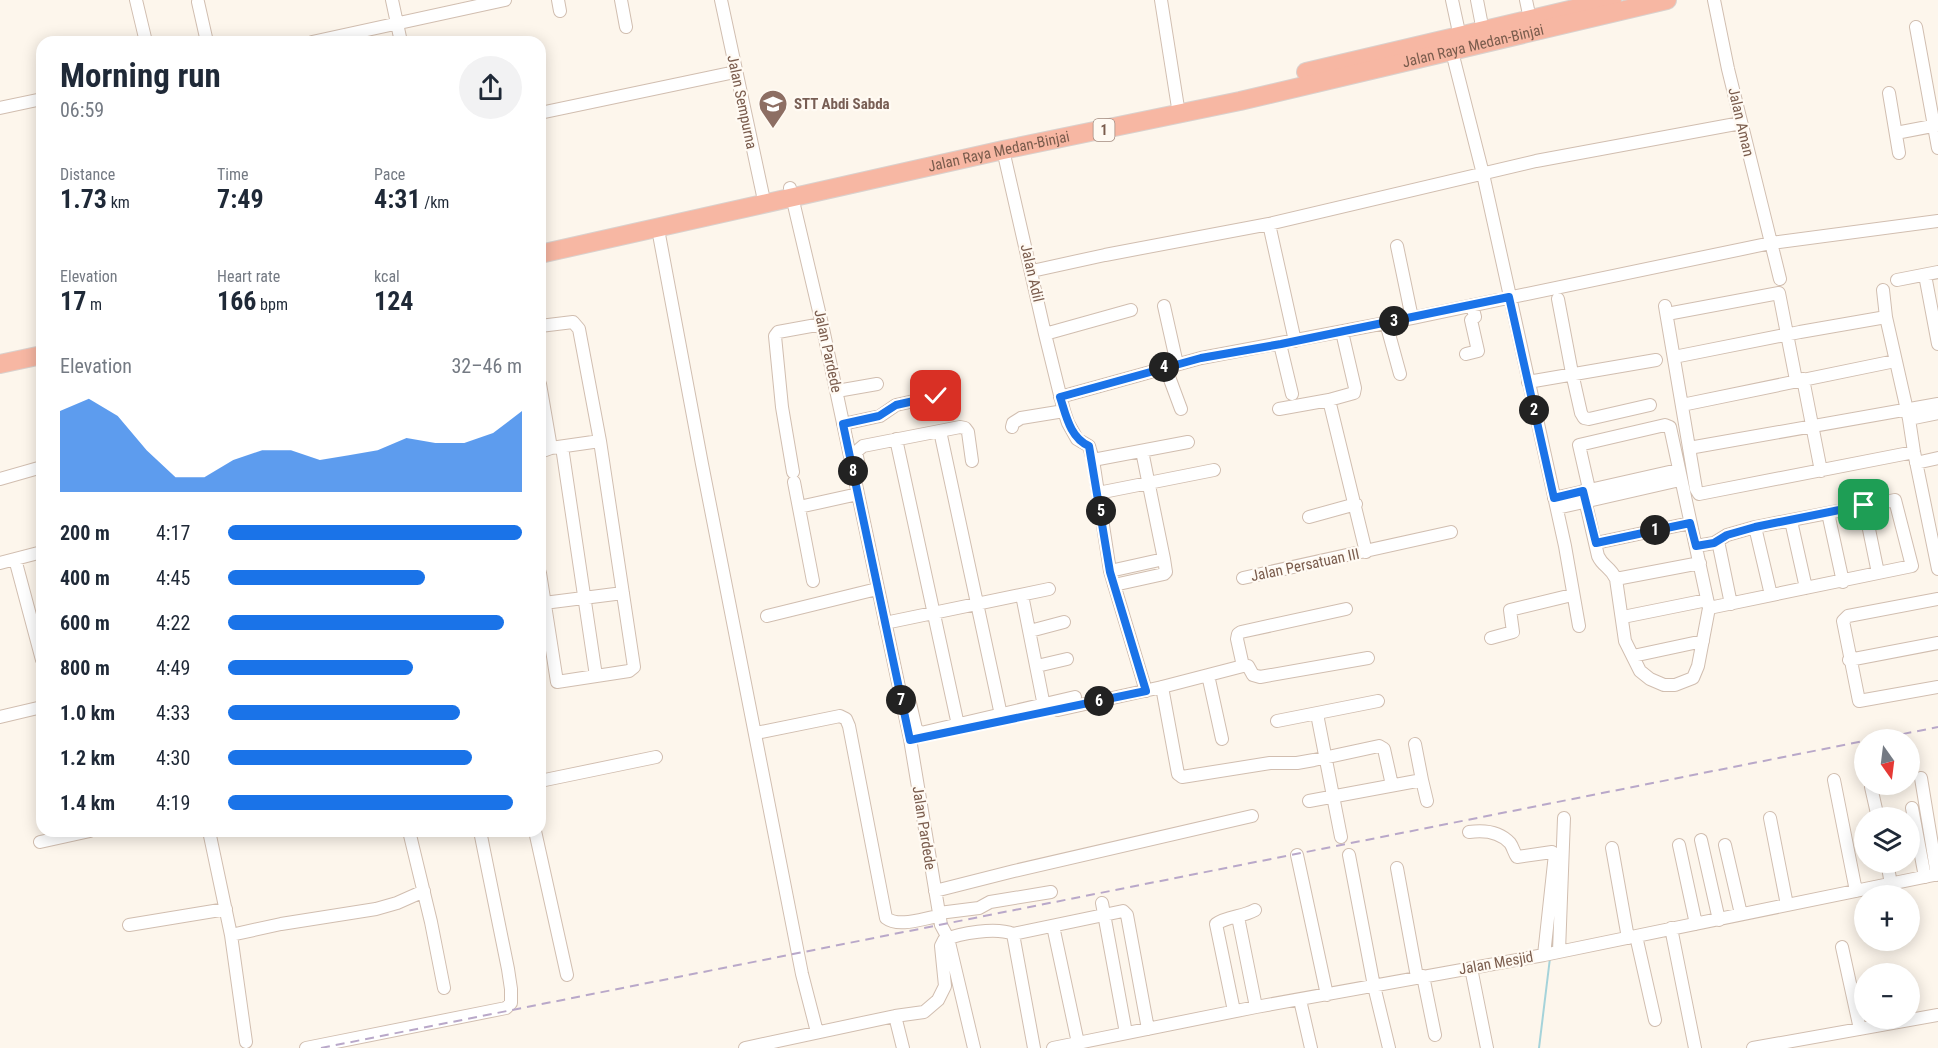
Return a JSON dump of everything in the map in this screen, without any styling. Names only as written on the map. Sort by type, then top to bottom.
[{"type":"highway","name":"Jalan Raya Medan-Binjai","points":[[1454,42],[1483,31],[1612,0]]},
{"type":"highway","name":"Jalan Raya Medan-Binjai","points":[[546,253],[658,229],[791,193],[1249,92],[1400,49],[1454,42],[1667,0]]},
{"type":"highway","name":"Jalan Raya Medan-Binjai","points":[[791,193],[1003,150],[1178,108]]},
{"type":"highway","name":"Jalan Raya Medan-Binjai","points":[[546,243],[763,200]]},
{"type":"highway","points":[[0,364],[36,356]]},
{"type":"highway","points":[[0,373],[36,365]]},
{"type":"street","points":[[136,0],[145,36]]},
{"type":"street","points":[[392,0],[400,36]]},
{"type":"street","points":[[340,36],[502,0]]},
{"type":"street","points":[[621,0],[626,27]]},
{"type":"street","name":"Jalan Sempurna","points":[[721,0],[763,200]]},
{"type":"street","points":[[1161,0],[1178,108]]},
{"type":"street","points":[[1452,0],[1454,42],[1556,503],[1579,626]]},
{"type":"street","points":[[1477,0],[1483,31]]},
{"type":"street","points":[[1526,0],[1530,19]]},
{"type":"street","name":"Jalan Aman","points":[[1714,0],[1741,123],[1780,279]]},
{"type":"street","points":[[198,2],[206,36]]},
{"type":"street","points":[[1916,27],[1936,126],[1938,148]]},
{"type":"street","points":[[546,112],[735,72]]},
{"type":"street","points":[[1888,93],[1899,153]]},
{"type":"street","points":[[0,108],[36,100]]},
{"type":"street","points":[[1032,271],[1269,224],[1536,161],[1741,123]]},
{"type":"street","points":[[1896,133],[1936,126]]},
{"type":"street","name":"Jalan Adil","points":[[1003,150],[1064,411],[1077,439],[1089,446],[1093,460]]},
{"type":"street","name":"Jalan Pardede","points":[[791,193],[837,391],[877,590],[888,622],[940,925],[948,938],[974,1048]]},
{"type":"street","points":[[1060,397],[1201,358],[1412,318],[1771,243],[1938,221]]},
{"type":"street","points":[[1269,224],[1294,341]]},
{"type":"street","points":[[658,229],[802,974],[817,1032]]},
{"type":"street","points":[[1397,246],[1412,318]]},
{"type":"street","points":[[1897,280],[1938,272]]},
{"type":"street","points":[[1925,275],[1936,315],[1938,345]]},
{"type":"street","points":[[1883,290],[1895,361],[1936,548],[1938,569]]},
{"type":"street","points":[[1821,471],[1813,426],[1787,335],[1779,293],[1666,310],[1696,489],[1699,494],[1821,471],[1915,457],[1938,458]]},
{"type":"street","points":[[1558,298],[1572,374],[1584,418],[1589,419],[1650,405]]},
{"type":"street","points":[[1467,354],[1478,351],[1471,320],[1475,317],[1472,305]]},
{"type":"street","points":[[1164,306],[1171,365],[1181,409]]},
{"type":"street","points":[[1045,334],[1131,309]]},
{"type":"street","points":[[1674,357],[1886,316]]},
{"type":"street","points":[[546,325],[562,322],[576,324],[600,441],[634,668],[629,671],[559,683],[556,680],[546,616]]},
{"type":"street","points":[[1386,323],[1400,374]]},
{"type":"street","points":[[813,581],[782,407],[775,336],[778,332],[822,324]]},
{"type":"street","points":[[1279,409],[1354,393],[1355,388],[1342,332]]},
{"type":"street","points":[[1281,344],[1292,394]]},
{"type":"street","points":[[1528,382],[1656,360]]},
{"type":"street","points":[[1682,405],[1895,361]]},
{"type":"street","points":[[837,391],[877,384]]},
{"type":"street","points":[[843,424],[879,416],[896,405],[936,396]]},
{"type":"street","points":[[1329,400],[1366,552]]},
{"type":"street","points":[[1908,414],[1938,404]]},
{"type":"street","points":[[1012,427],[1013,423],[1021,418],[1064,411]]},
{"type":"street","points":[[1689,448],[1813,426],[1908,414],[1938,413]]},
{"type":"street","points":[[546,419],[585,598],[596,676]]},
{"type":"street","points":[[1665,424],[1670,427],[1679,475],[1708,604],[1696,674],[1686,682],[1675,686],[1664,685],[1645,676],[1629,653],[1625,641],[1616,579],[1612,570],[1601,562],[1596,543],[1579,445],[1665,424]]},
{"type":"street","points":[[972,461],[968,432],[965,428],[863,446],[856,452],[888,622],[917,731],[921,733],[1075,697]]},
{"type":"street","points":[[940,431],[1001,715]]},
{"type":"street","points":[[896,439],[958,724]]},
{"type":"street","points":[[551,449],[600,441]]},
{"type":"street","points":[[1146,691],[1110,572],[1093,460],[1188,442]]},
{"type":"street","points":[[1114,585],[1166,572],[1142,451]]},
{"type":"street","points":[[0,479],[36,469]]},
{"type":"street","points":[[1098,493],[1214,470]]},
{"type":"street","points":[[1556,503],[1586,494],[1679,475]]},
{"type":"street","points":[[799,507],[858,494]]},
{"type":"street","points":[[1623,617],[1708,604],[1731,604],[1912,566],[1895,500],[1755,527],[1727,535],[1718,541],[1696,546]]},
{"type":"street","points":[[1309,516],[1356,504]]},
{"type":"street","points":[[1864,505],[1878,573]]},
{"type":"street","points":[[1828,513],[1843,582]]},
{"type":"street","points":[[1791,521],[1806,588]]},
{"type":"street","points":[[1596,543],[1690,523]]},
{"type":"street","points":[[1755,527],[1771,595]]},
{"type":"street","name":"Jalan Persatuan III","points":[[1243,578],[1451,532]]},
{"type":"street","points":[[1718,541],[1731,604]]},
{"type":"street","points":[[0,563],[36,554]]},
{"type":"street","points":[[15,559],[36,638]]},
{"type":"street","points":[[1110,572],[1164,559]]},
{"type":"street","points":[[1616,579],[1700,563]]},
{"type":"street","points":[[888,622],[1049,589]]},
{"type":"street","points":[[767,616],[877,590]]},
{"type":"street","points":[[546,603],[623,593]]},
{"type":"street","points":[[1491,638],[1513,632],[1510,610],[1572,594]]},
{"type":"street","points":[[1022,595],[1044,706]]},
{"type":"street","points":[[1938,599],[1848,616],[1843,621],[1859,701],[1938,687]]},
{"type":"street","points":[[1243,666],[1237,639],[1241,632],[1346,609]]},
{"type":"street","points":[[1030,631],[1064,622]]},
{"type":"street","points":[[1633,656],[1703,641]]},
{"type":"street","points":[[1850,660],[1938,643]]},
{"type":"street","points":[[910,740],[1146,691],[1243,666],[1248,666],[1253,675],[1260,677],[1368,658]]},
{"type":"street","points":[[1037,666],[1067,659]]},
{"type":"street","points":[[546,667],[554,666]]},
{"type":"street","points":[[1208,675],[1222,738]]},
{"type":"street","points":[[1162,687],[1178,774],[1182,777],[1270,763],[1297,763],[1382,747],[1392,785]]},
{"type":"street","points":[[1277,721],[1378,701]]},
{"type":"street","points":[[0,717],[36,712]]},
{"type":"street","points":[[1317,714],[1341,837]]},
{"type":"street","points":[[756,733],[840,716],[846,719],[886,918],[890,921],[900,923],[979,908],[990,902],[1051,892]]},
{"type":"street","points":[[1415,744],[1427,801]]},
{"type":"street","points":[[546,780],[656,757]]},
{"type":"street","points":[[1921,778],[1933,875]]},
{"type":"street","points":[[1309,801],[1422,780]]},
{"type":"street","points":[[1834,780],[1855,885]]},
{"type":"street","points":[[935,891],[1252,816]]},
{"type":"street","points":[[1551,953],[1564,818]]},
{"type":"street","points":[[1770,818],[1787,905]]},
{"type":"street","points":[[1469,832],[1487,830],[1493,832],[1508,841],[1516,856],[1552,852],[1555,854],[1551,953]]},
{"type":"street","points":[[1920,834],[1933,875]]},
{"type":"street","points":[[40,842],[63,837]]},
{"type":"street","points":[[210,837],[231,935],[246,1042]]},
{"type":"street","points":[[410,837],[444,988]]},
{"type":"street","points":[[306,1048],[506,1008],[511,1003],[512,989],[481,837]]},
{"type":"street","points":[[536,837],[567,975]]},
{"type":"street","points":[[1701,840],[1719,920]]},
{"type":"street","points":[[1725,844],[1742,914]]},
{"type":"street","points":[[1679,845],[1696,924]]},
{"type":"street","points":[[1612,848],[1632,937],[1655,1020]]},
{"type":"street","points":[[1297,855],[1326,995]]},
{"type":"street","points":[[1349,855],[1374,986],[1389,1048]]},
{"type":"street","points":[[1397,868],[1435,1035]]},
{"type":"street","points":[[1889,873],[1891,884]]},
{"type":"street","name":"Jalan Mesjid","points":[[1886,885],[1933,875]]},
{"type":"street","points":[[231,935],[281,924],[376,909],[424,891]]},
{"type":"street","name":"Jalan Mesjid","points":[[1053,1048],[1234,1011],[1551,953],[1854,891]]},
{"type":"street","points":[[1103,908],[1126,1033]]},
{"type":"street","points":[[745,1048],[802,1042],[817,1032],[924,1012],[938,1000],[945,986],[941,946],[944,940],[970,933],[1002,930],[1013,934],[1053,926],[1103,908],[1123,910],[1126,913],[1148,1029]]},
{"type":"street","points":[[129,925],[226,909]]},
{"type":"street","points":[[1234,1011],[1216,924],[1255,910]]},
{"type":"street","points":[[1238,917],[1256,1007]]},
{"type":"street","points":[[1053,926],[1078,1043]]},
{"type":"street","points":[[1671,928],[1695,1048]]},
{"type":"street","points":[[1013,934],[1034,1048]]},
{"type":"street","points":[[1842,947],[1854,1002]]},
{"type":"street","points":[[1115,971],[1138,968]]},
{"type":"street","points":[[1471,968],[1487,1048]]},
{"type":"street","points":[[1300,1000],[1311,1048]]},
{"type":"street","points":[[1920,1018],[1938,1015]]},
{"type":"street","points":[[895,1016],[903,1048]]},
{"type":"street","points":[[1761,1047],[1860,1029]]},
{"type":"waterway","points":[[1551,950],[1554,931]]},
{"type":"waterway","points":[[1539,1048],[1550,958]]},
{"type":"railway","points":[[1920,731],[1938,727]]},
{"type":"railway","points":[[321,1048],[1854,743]]},
{"type":"place","name":"STT Abdi Sabda","points":[[773,130]]},
{"type":"route","points":[[936,396],[896,405],[879,416],[843,424],[910,740],[1146,691],[1110,572],[1089,446],[1077,439],[1068,423],[1060,397],[1165,366],[1509,297],[1554,498],[1583,491],[1596,543],[1690,523],[1696,546],[1714,543],[1727,535],[1755,527],[1864,505]]}]
